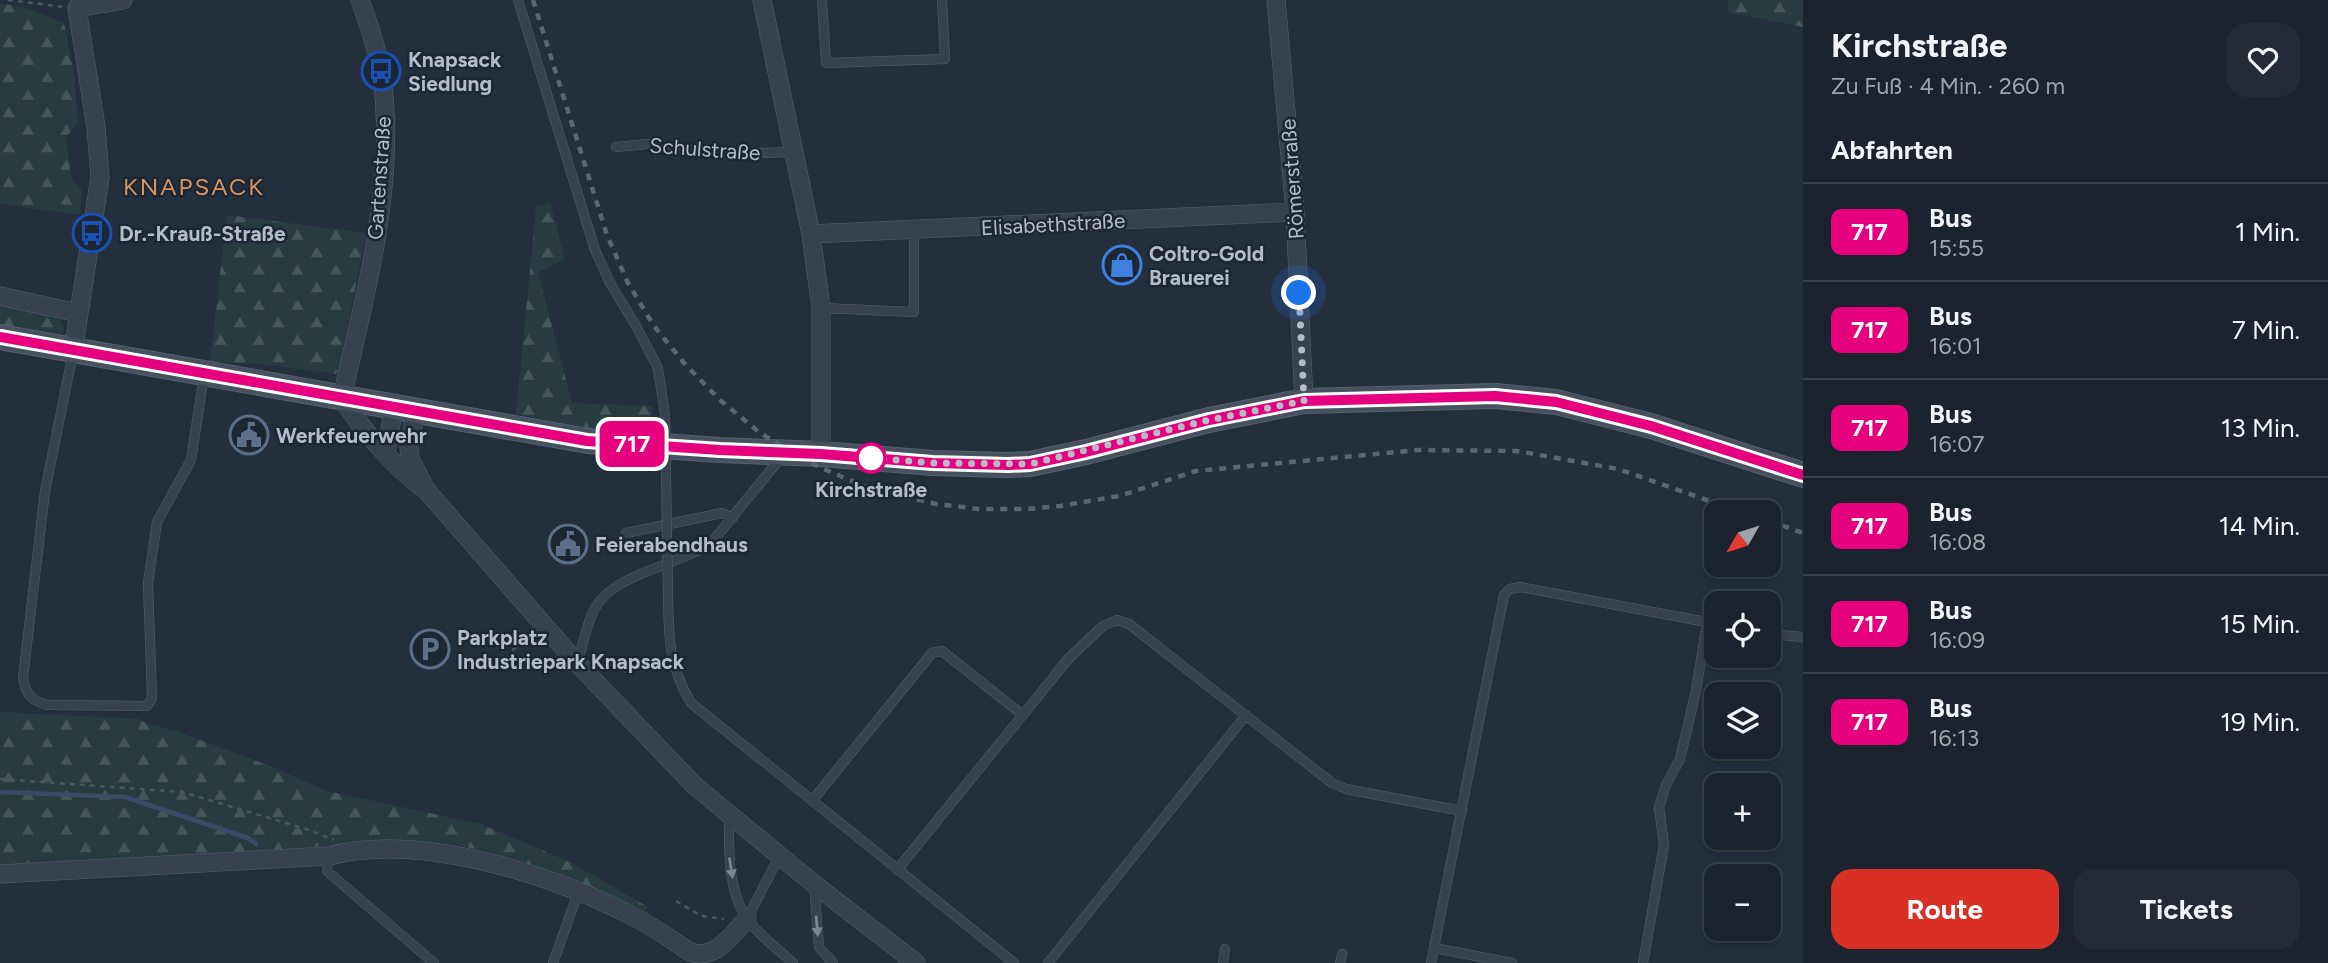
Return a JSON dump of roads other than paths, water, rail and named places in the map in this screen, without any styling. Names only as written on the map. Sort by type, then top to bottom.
[{"type":"main road","points":[[0,337],[587,441],[933,463],[1030,464],[1209,420],[1304,401],[1495,396],[1556,402],[1651,426],[1803,475]]},
{"type":"street","points":[[73,352],[100,177],[96,127],[77,8],[123,0]]},
{"type":"street","name":"Gartenstraße","points":[[342,398],[379,226],[384,155],[381,71],[374,38],[359,0]]},
{"type":"street","points":[[762,0],[811,234],[821,308],[821,454]]},
{"type":"street","name":"Römerstraße","points":[[1276,0],[1295,212],[1304,401]]},
{"type":"street","name":"Elisabethstraße","points":[[811,234],[1295,212]]},
{"type":"street","points":[[0,296],[78,313]]},
{"type":"street","points":[[342,398],[354,418],[411,479],[426,490],[578,663],[668,759],[729,814],[814,884],[916,963]]},
{"type":"street","points":[[386,452],[405,408]]},
{"type":"street","points":[[405,408],[410,459],[426,490]]},
{"type":"street","points":[[0,874],[329,856],[346,851],[430,852],[504,866],[578,893],[637,918],[700,956],[711,953],[747,919]]},
{"type":"lane","points":[[518,0],[595,250],[610,283],[658,368],[665,415],[670,653],[679,683],[691,704],[1013,963]]},
{"type":"lane","points":[[822,0],[826,63],[945,59],[942,0]]},
{"type":"lane","name":"Schulstraße","points":[[616,147],[648,144],[723,154],[794,152]]},
{"type":"lane","points":[[821,308],[914,312],[914,230]]},
{"type":"lane","points":[[73,352],[45,491],[23,678],[26,692],[33,701],[47,705],[147,706],[152,698],[148,583],[157,522],[191,460],[204,375]]},
{"type":"lane","points":[[578,663],[594,608],[607,593],[625,581],[698,553],[712,542],[785,453]]},
{"type":"lane","points":[[626,533],[722,513],[733,518]]},
{"type":"lane","points":[[1431,963],[1504,595],[1510,589],[1520,587],[1704,622]]},
{"type":"lane","points":[[897,870],[1069,658],[1103,626],[1116,620],[1129,624],[1332,783],[1346,789],[1462,811]]},
{"type":"lane","points":[[1781,635],[1803,637]]},
{"type":"lane","points":[[812,801],[932,653],[943,652],[1023,715]]},
{"type":"lane","points":[[1643,963],[1664,845],[1659,807],[1666,785],[1680,759],[1704,657]]},
{"type":"lane","points":[[1048,963],[1246,715]]},
{"type":"lane","points":[[729,814],[729,854],[735,896],[747,919],[793,963]]},
{"type":"lane","points":[[747,919],[780,855]]},
{"type":"lane","points":[[329,856],[327,871],[434,963]]},
{"type":"lane","points":[[814,884],[819,947],[833,963]]},
{"type":"lane","points":[[552,963],[578,893]]},
{"type":"lane","points":[[1434,948],[1512,963]]},
{"type":"lane","points":[[1223,963],[1226,949]]},
{"type":"waterway","points":[[0,792],[125,797],[248,838],[256,844]]},
{"type":"railway","points":[[533,0],[607,235],[628,283],[654,326],[684,363],[720,400],[759,432],[796,456],[826,470],[866,487],[936,504],[980,509],[1026,509],[1119,496],[1196,471],[1418,450],[1517,451],[1618,469],[1707,500]]},
{"type":"railway","points":[[1782,526],[1803,533]]},
{"type":"place","name":"Knapsack Siedlung","points":[[381,71]]},
{"type":"place","name":"Dr.-Krauß-Straße","points":[[92,233]]},
{"type":"place","name":"Coltro-Gold Brauerei","points":[[1122,265]]},
{"type":"place","name":"Werkfeuerwehr","points":[[249,435]]},
{"type":"place","name":"Kirchstraße","points":[[871,458]]},
{"type":"place","name":"Feierabendhaus","points":[[568,544]]},
{"type":"place","name":"Parkplatz Industriepark Knapsack","points":[[430,649]]},
{"type":"district","name":"KNAPSACK","points":[[194,186]]}]
